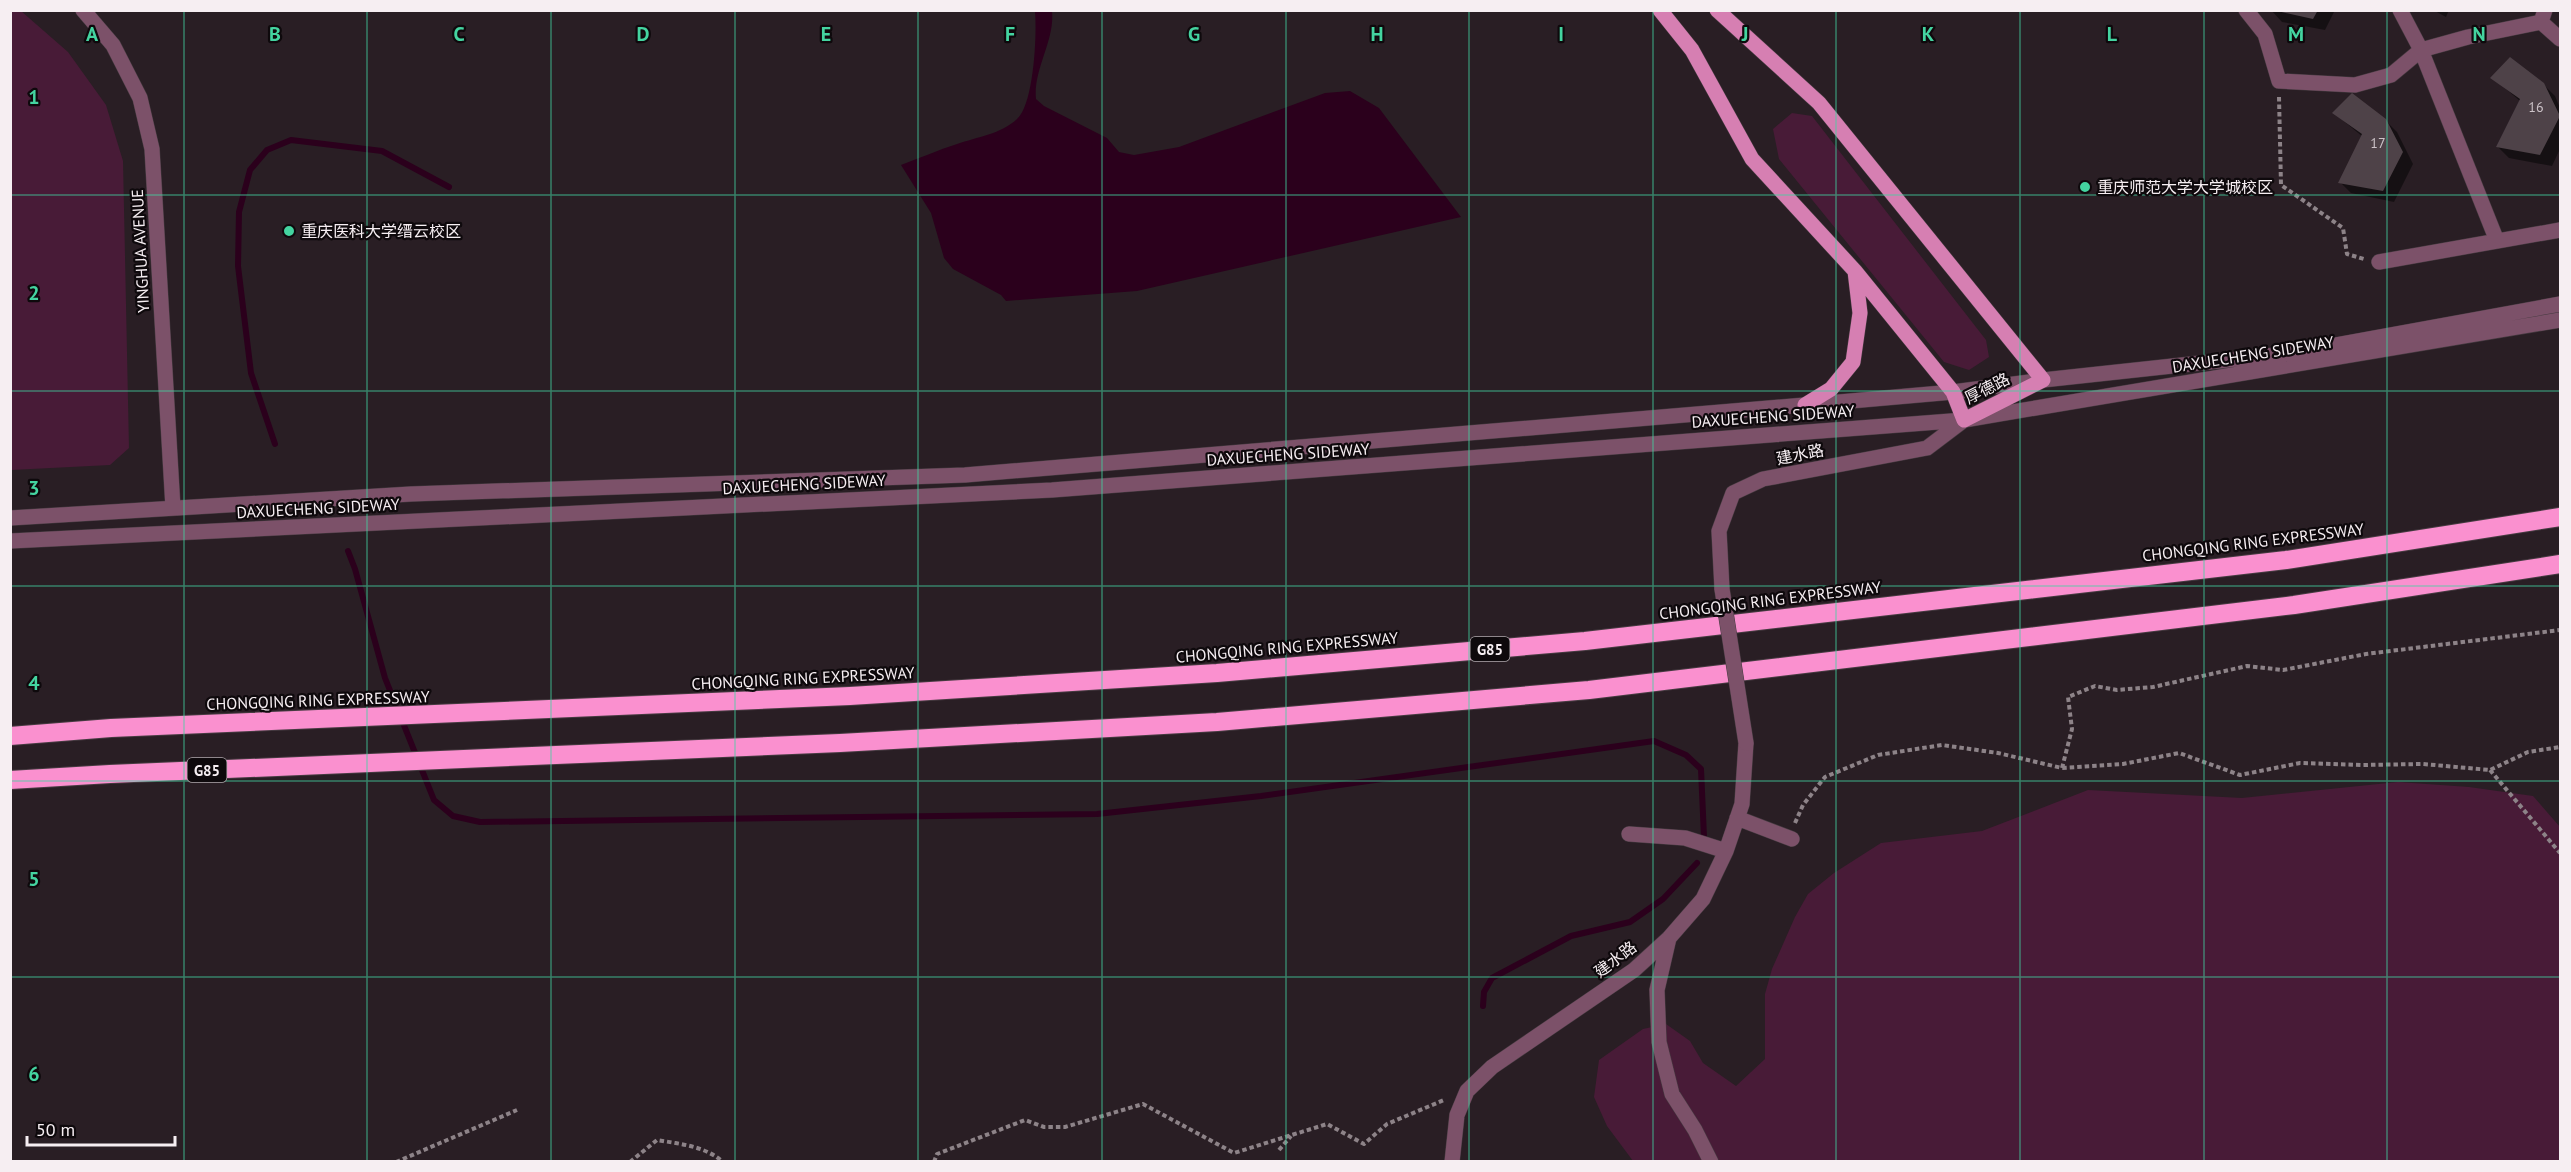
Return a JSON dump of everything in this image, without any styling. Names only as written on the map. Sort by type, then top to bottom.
[{"type":"highway","name":"CHONGQING RING EXPRESSWAY","points":[[10,736],[111,728],[850,696],[1194,675],[1585,641],[2286,560],[2560,517]]},
{"type":"highway","name":"G85","points":[[10,780],[840,743],[1217,722],[1589,690],[2295,605],[2560,564]]},
{"type":"main road","name":"厚德路","points":[[1660,10],[1692,50],[1752,159],[1855,271],[1953,392],[1964,420],[2043,380],[1819,103],[1717,10]]},
{"type":"main road","points":[[1804,405],[1831,389],[1853,362],[1860,313],[1855,271]]},
{"type":"street","name":"YINGHUA AVENUE","points":[[83,10],[113,45],[140,98],[152,149],[173,508]]},
{"type":"street","points":[[2246,10],[2265,34],[2279,81],[2355,85],[2391,75],[2421,50],[2543,16],[2560,39]]},
{"type":"street","points":[[2400,10],[2421,50],[2497,241]]},
{"type":"street","points":[[2379,262],[2560,230]]},
{"type":"street","name":"DAXUECHENG SIDEWAY","points":[[10,518],[411,494],[965,475],[1804,405],[1953,392],[2292,353],[2560,304]]},
{"type":"street","name":"DAXUECHENG SIDEWAY","points":[[10,541],[1052,490],[1964,420],[2560,320]]},
{"type":"street","name":"建水路","points":[[1452,1161],[1457,1115],[1467,1091],[1492,1067],[1634,970],[1669,938],[1703,899],[1726,851],[1742,804],[1746,743],[1722,589],[1719,531],[1733,494],[1763,479],[1927,448],[1964,420]]},
{"type":"street","points":[[1737,818],[1791,838]]},
{"type":"street","points":[[1629,834],[1685,838],[1726,851]]},
{"type":"street","points":[[1669,938],[1657,990],[1659,1042],[1672,1094],[1711,1161]]},
{"type":"path","points":[[2279,81],[2281,184],[2343,228],[2347,254],[2379,262]]},
{"type":"path","points":[[2062,768],[2072,729],[2068,697],[2095,686],[2117,690],[2153,687],[2247,666],[2283,670],[2367,654],[2560,630]]},
{"type":"path","points":[[1791,838],[1803,805],[1825,777],[1878,755],[1942,746],[1998,753],[2062,768],[2123,764],[2179,753],[2240,775],[2300,763],[2423,764],[2490,770],[2528,752],[2560,747]]},
{"type":"path","points":[[2490,770],[2560,852]]},
{"type":"path","points":[[934,1161],[937,1154],[1025,1120],[1044,1127],[1065,1127],[1143,1104],[1233,1153],[1327,1124],[1364,1144],[1387,1124],[1467,1091]]},
{"type":"path","points":[[396,1161],[517,1110]]},
{"type":"path","points":[[1279,1150],[1292,1135]]},
{"type":"path","points":[[630,1161],[657,1140],[690,1145],[717,1156],[723,1161]]},
{"type":"shaded area","points":[[10,11],[21,11],[68,52],[106,105],[123,161],[129,448],[110,465],[11,470]]},
{"type":"shaded area","points":[[1052,11],[1050,33],[1036,88],[1036,99],[1044,106],[1107,138],[1119,152],[1134,155],[1179,147],[1325,93],[1350,91],[1379,108],[1461,217],[1137,291],[1006,301],[1001,295],[953,269],[944,258],[931,213],[901,165],[950,146],[996,132],[1017,119],[1023,111],[1031,84],[1035,52],[1035,12]]},
{"type":"shaded area","points":[[1792,113],[1812,116],[1986,340],[1989,357],[1969,370],[1944,362],[1779,159],[1773,129]]},
{"type":"shaded area","points":[[2398,782],[2469,787],[2533,796],[2560,827],[2560,1161],[1633,1161],[1607,1126],[1594,1097],[1599,1060],[1643,1029],[1666,1024],[1690,1041],[1703,1063],[1736,1086],[1765,1059],[1765,994],[1772,969],[1808,894],[1834,873],[1881,843],[1982,831],[2088,790],[2242,798]]},
{"type":"building","points":[[2273,10],[2318,10],[2313,19]]},
{"type":"building","points":[[2510,57],[2544,83],[2560,116],[2540,155],[2496,147],[2520,99],[2490,78]]},
{"type":"building","points":[[2352,93],[2386,119],[2403,152],[2383,191],[2338,183],[2362,134],[2332,113]]},
{"type":"waterway","points":[[275,444],[251,373],[238,266],[239,212],[250,170],[267,150],[291,140],[382,151],[449,187]]},
{"type":"waterway","points":[[348,551],[385,678],[434,800],[453,816],[480,822],[1097,814],[1261,796],[1654,741],[1686,755],[1701,769],[1704,837]]},
{"type":"waterway","points":[[1483,1006],[1484,992],[1492,978],[1571,936],[1630,922],[1663,899],[1697,863]]},
{"type":"place","name":"重庆师范大学大学城校区","points":[[2085,187]]},
{"type":"place","name":"重庆医科大学缙云校区","points":[[289,231]]}]
